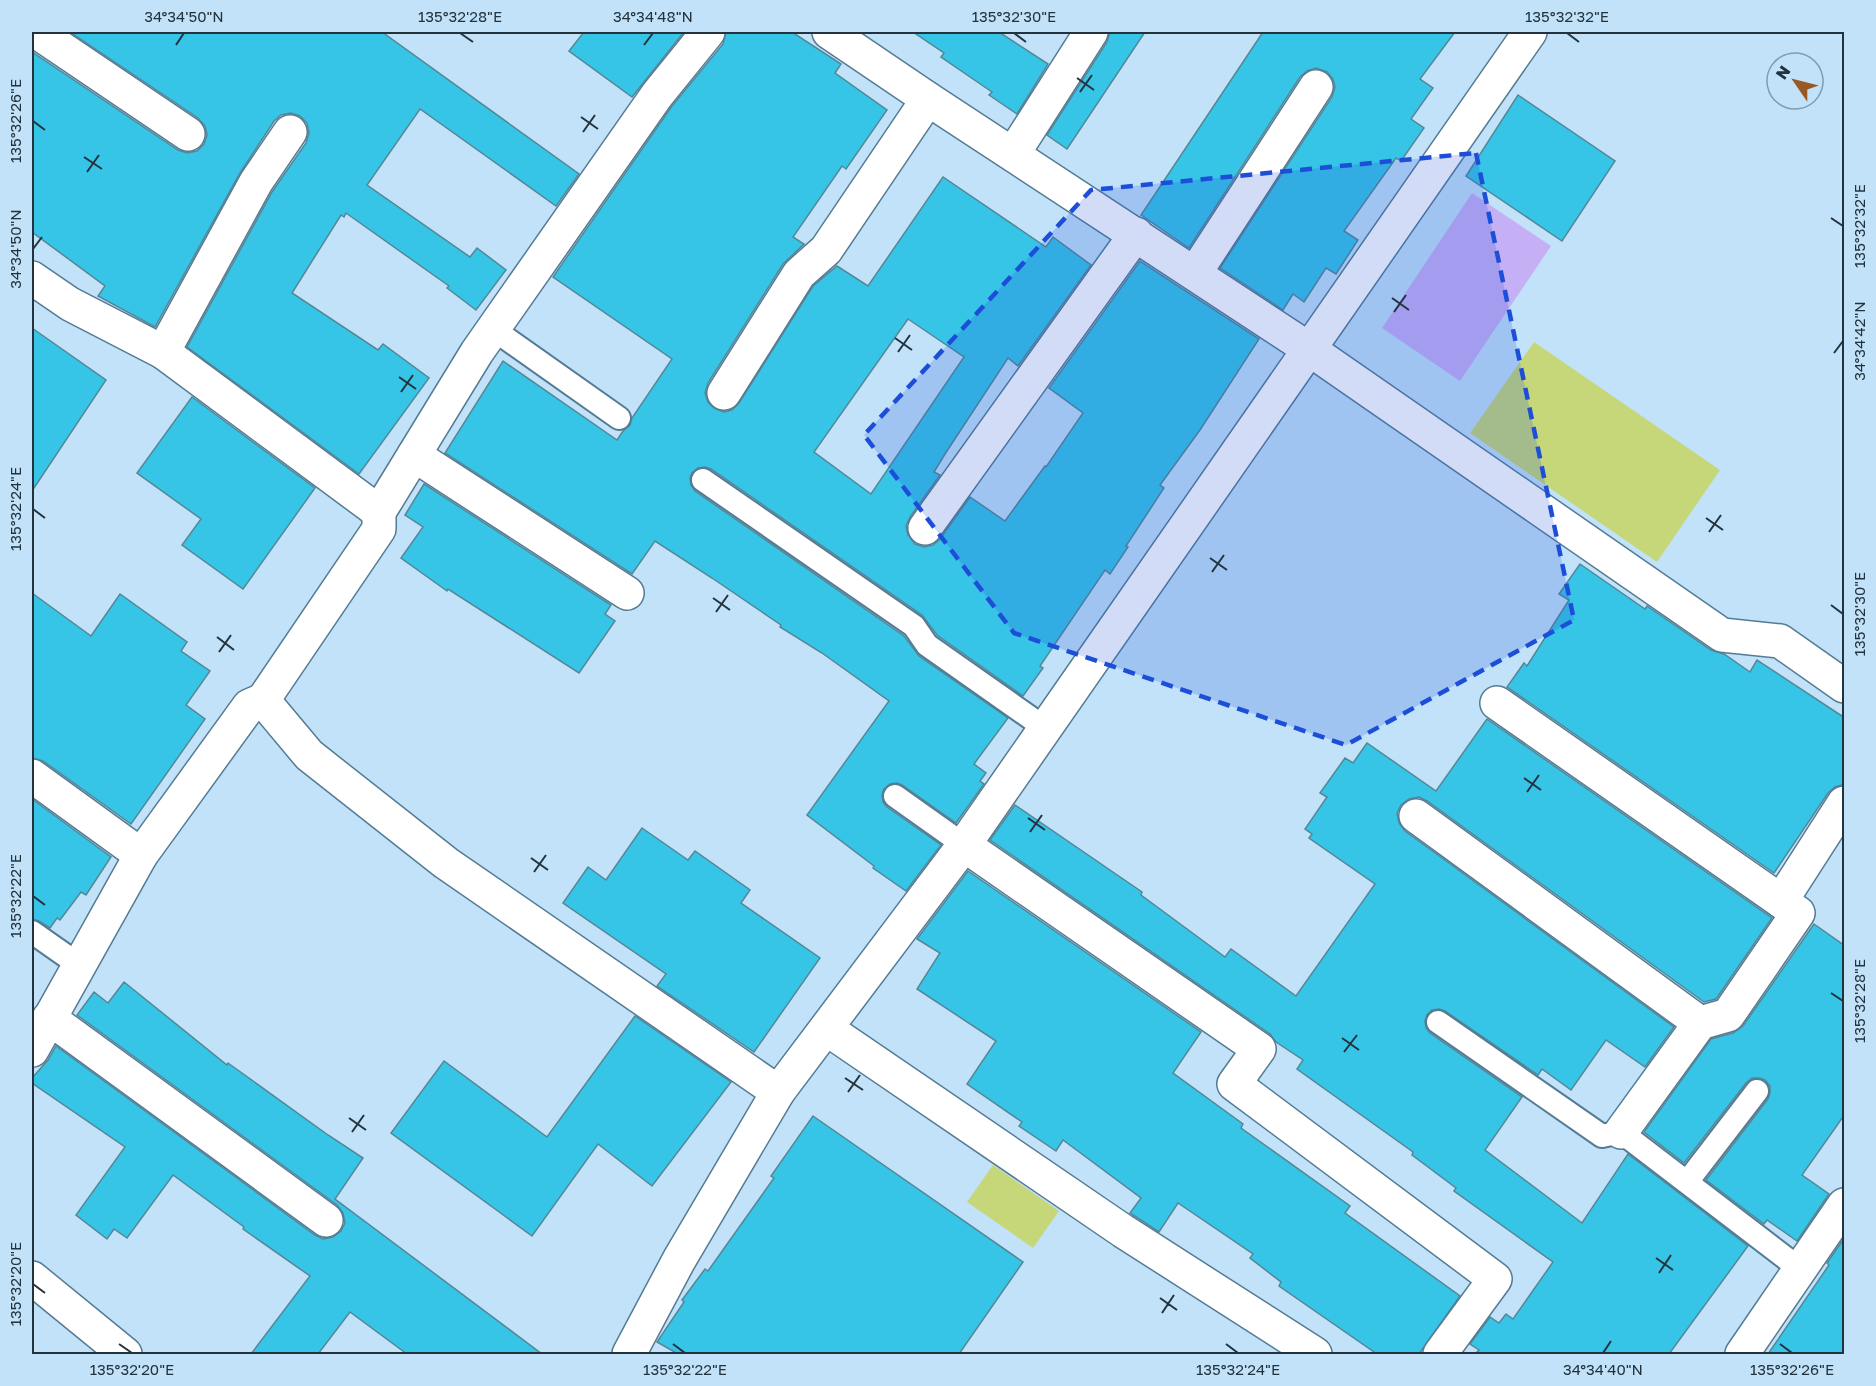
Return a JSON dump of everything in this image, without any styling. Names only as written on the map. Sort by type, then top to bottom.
[{"type":"street","points":[[32,1050],[141,855],[249,706],[263,700],[379,529],[379,512],[494,329],[657,95],[708,32]]},
{"type":"street","points":[[829,32],[1309,349],[1722,635],[1780,641],[1845,686]]},
{"type":"street","points":[[1013,154],[1091,32]]},
{"type":"street","points":[[629,1354],[679,1260],[778,1092],[964,845],[1530,32]]},
{"type":"street","points":[[44,33],[188,134]]},
{"type":"street","points":[[1195,273],[1316,87]]},
{"type":"street","points":[[724,393],[799,274],[826,250],[928,99]]},
{"type":"street","points":[[163,352],[256,182],[290,132]]},
{"type":"street","points":[[924,528],[1136,234]]},
{"type":"street","points":[[32,278],[70,304],[163,352],[379,512]]},
{"type":"street","points":[[414,455],[627,593]]},
{"type":"street","points":[[263,700],[309,755],[446,863],[778,1092]]},
{"type":"street","points":[[1497,703],[1798,913],[1728,1015],[1700,1023],[1621,1132]]},
{"type":"street","points":[[32,776],[141,855]]},
{"type":"street","points":[[1781,901],[1845,803]]},
{"type":"street","points":[[1416,816],[1700,1023]]},
{"type":"street","points":[[964,845],[1259,1048],[1234,1084],[1495,1279],[1440,1354]]},
{"type":"street","points":[[49,1018],[326,1220]]},
{"type":"street","points":[[826,1029],[1123,1231],[1315,1354]]},
{"type":"street","points":[[1742,1354],[1845,1205]]},
{"type":"street","points":[[32,1278],[125,1354]]},
{"type":"lane","points":[[494,329],[619,417]]},
{"type":"lane","points":[[703,480],[914,626],[927,645],[1045,728]]},
{"type":"lane","points":[[895,796],[964,845]]},
{"type":"lane","points":[[32,933],[80,965]]},
{"type":"lane","points":[[1438,1022],[1602,1136],[1621,1132],[1800,1269]]},
{"type":"lane","points":[[1687,1182],[1756,1091]]},
{"type":"highlighted area","points":[[1476,153],[1574,620],[1346,745],[1014,633],[864,435],[1091,190]]},
{"type":"green space","points":[[1534,342],[1720,470],[1657,562],[1470,433]]},
{"type":"green space","points":[[993,1165],[1059,1211],[1033,1248],[967,1202]]},
{"type":"shaded area","points":[[1472,193],[1551,246],[1460,381],[1382,328]]},
{"type":"building","points":[[74,32],[382,32],[579,174],[556,206],[420,109],[367,185],[470,257],[477,248],[506,270],[476,310],[447,288],[449,286],[346,213],[344,217],[341,215],[292,293],[378,350],[383,344],[429,378],[359,474],[187,347],[272,192],[306,143],[309,133],[307,123],[300,116],[291,113],[281,115],[274,121],[240,173],[155,327],[98,296],[105,286],[32,232],[32,52],[178,150],[187,153],[197,151],[204,144],[207,135],[205,126],[198,118],[73,34]]},
{"type":"building","points":[[584,32],[684,32],[632,97],[569,51]]},
{"type":"building","points":[[726,32],[792,32],[841,64],[835,73],[887,110],[846,169],[842,166],[793,237],[804,244],[783,264],[708,383],[705,393],[708,402],[714,408],[724,412],[732,410],[739,403],[813,286],[837,266],[868,286],[943,177],[1046,247],[1053,237],[1091,265],[1018,366],[1008,358],[945,454],[934,472],[940,475],[906,526],[908,535],[915,544],[924,547],[933,545],[940,539],[970,497],[1005,521],[1083,413],[1049,388],[1140,261],[1259,339],[1200,430],[1160,485],[1164,488],[1126,546],[1128,547],[1110,574],[1105,570],[1040,666],[1043,668],[1023,696],[937,635],[922,615],[711,469],[698,468],[692,473],[691,485],[695,491],[904,636],[919,656],[1008,718],[974,764],[986,773],[980,781],[984,784],[956,823],[902,785],[890,784],[884,789],[883,802],[887,807],[941,845],[906,891],[873,868],[874,866],[807,815],[889,701],[822,653],[780,627],[781,625],[655,541],[632,574],[445,453],[503,361],[617,440],[630,425],[632,418],[672,359],[553,277],[672,106],[723,44]],"holes":[[[908,319],[964,357],[871,494],[814,452]]]},
{"type":"building","points":[[913,32],[999,32],[1048,64],[1017,114],[989,95],[992,92],[941,57],[944,53]]},
{"type":"building","points":[[1110,32],[1145,32],[1067,149],[1047,135],[1107,42]]},
{"type":"building","points":[[1263,32],[1455,32],[1420,79],[1433,88],[1411,119],[1424,128],[1401,161],[1396,158],[1344,231],[1358,240],[1336,274],[1326,268],[1304,302],[1293,294],[1283,310],[1220,268],[1332,97],[1335,87],[1333,79],[1327,72],[1316,68],[1300,77],[1189,248],[1141,215]]},
{"type":"building","points":[[1518,95],[1615,161],[1562,241],[1466,176]]},
{"type":"building","points":[[32,328],[106,380],[32,491]]},
{"type":"building","points":[[192,397],[315,488],[243,589],[182,545],[201,519],[137,473]]},
{"type":"building","points":[[424,484],[611,605],[605,614],[615,621],[579,673],[448,589],[447,591],[401,558],[423,527],[405,515]]},
{"type":"building","points":[[1580,564],[1645,609],[1647,606],[1711,650],[1724,654],[1750,672],[1757,660],[1845,718],[1845,784],[1835,787],[1828,793],[1774,873],[1507,687],[1524,663],[1527,666],[1569,600],[1559,594]]},
{"type":"building","points":[[32,593],[91,636],[120,594],[187,642],[181,651],[210,671],[186,705],[205,719],[131,824],[43,761],[32,758]]},
{"type":"building","points":[[1487,719],[1772,918],[1716,999],[1704,1002],[1427,801],[1419,797],[1409,799],[1401,805],[1397,813],[1399,823],[1405,831],[1674,1027],[1645,1067],[1606,1040],[1571,1090],[1542,1069],[1538,1075],[1445,1011],[1432,1010],[1425,1021],[1430,1033],[1522,1097],[1485,1150],[1582,1223],[1628,1154],[1748,1246],[1669,1354],[1475,1354],[1479,1350],[1470,1344],[1490,1317],[1499,1323],[1506,1314],[1513,1319],[1553,1262],[1454,1191],[1456,1188],[1412,1155],[1413,1152],[1297,1069],[1303,1060],[1276,1042],[1270,1034],[990,840],[1015,805],[1142,892],[1141,895],[1225,957],[1231,949],[1296,996],[1375,884],[1309,838],[1312,834],[1305,829],[1327,797],[1320,793],[1345,758],[1353,763],[1367,743],[1436,791]]},
{"type":"building","points":[[32,799],[111,857],[86,895],[81,892],[60,920],[57,918],[50,928],[32,919]]},
{"type":"building","points":[[642,828],[688,860],[695,851],[750,890],[741,903],[820,958],[754,1052],[657,986],[666,974],[563,903],[588,867],[606,880]]},
{"type":"building","points":[[968,871],[1201,1032],[1173,1073],[1243,1124],[1241,1128],[1350,1206],[1345,1213],[1460,1296],[1419,1354],[1377,1354],[1279,1286],[1281,1282],[1250,1258],[1253,1254],[1178,1203],[1159,1232],[1130,1213],[1141,1198],[1063,1140],[1056,1151],[1019,1126],[1022,1122],[967,1084],[996,1041],[917,989],[940,953],[917,939]]},
{"type":"building","points":[[1814,924],[1845,946],[1845,1114],[1802,1175],[1829,1194],[1797,1241],[1767,1220],[1764,1224],[1706,1180],[1768,1099],[1770,1086],[1765,1080],[1752,1078],[1746,1083],[1684,1163],[1644,1132],[1711,1039],[1733,1033],[1743,1026]]},
{"type":"building","points":[[124,982],[227,1065],[228,1063],[363,1158],[335,1199],[542,1354],[407,1354],[350,1312],[318,1354],[251,1354],[310,1276],[243,1229],[244,1227],[173,1175],[127,1238],[114,1229],[107,1239],[76,1215],[125,1147],[32,1083],[32,1078],[48,1060],[56,1046],[315,1235],[323,1239],[333,1237],[341,1231],[345,1223],[343,1213],[337,1205],[77,1015],[94,992],[108,1003]]},
{"type":"building","points":[[635,1016],[731,1082],[652,1186],[598,1144],[532,1236],[391,1133],[444,1061],[547,1137]]},
{"type":"building","points":[[813,1116],[1023,1262],[959,1354],[678,1354],[657,1342],[684,1302],[682,1300],[705,1269],[708,1271],[774,1178],[771,1176]]},
{"type":"building","points":[[1845,1237],[1845,1354],[1768,1354],[1829,1265],[1827,1263]]}]
